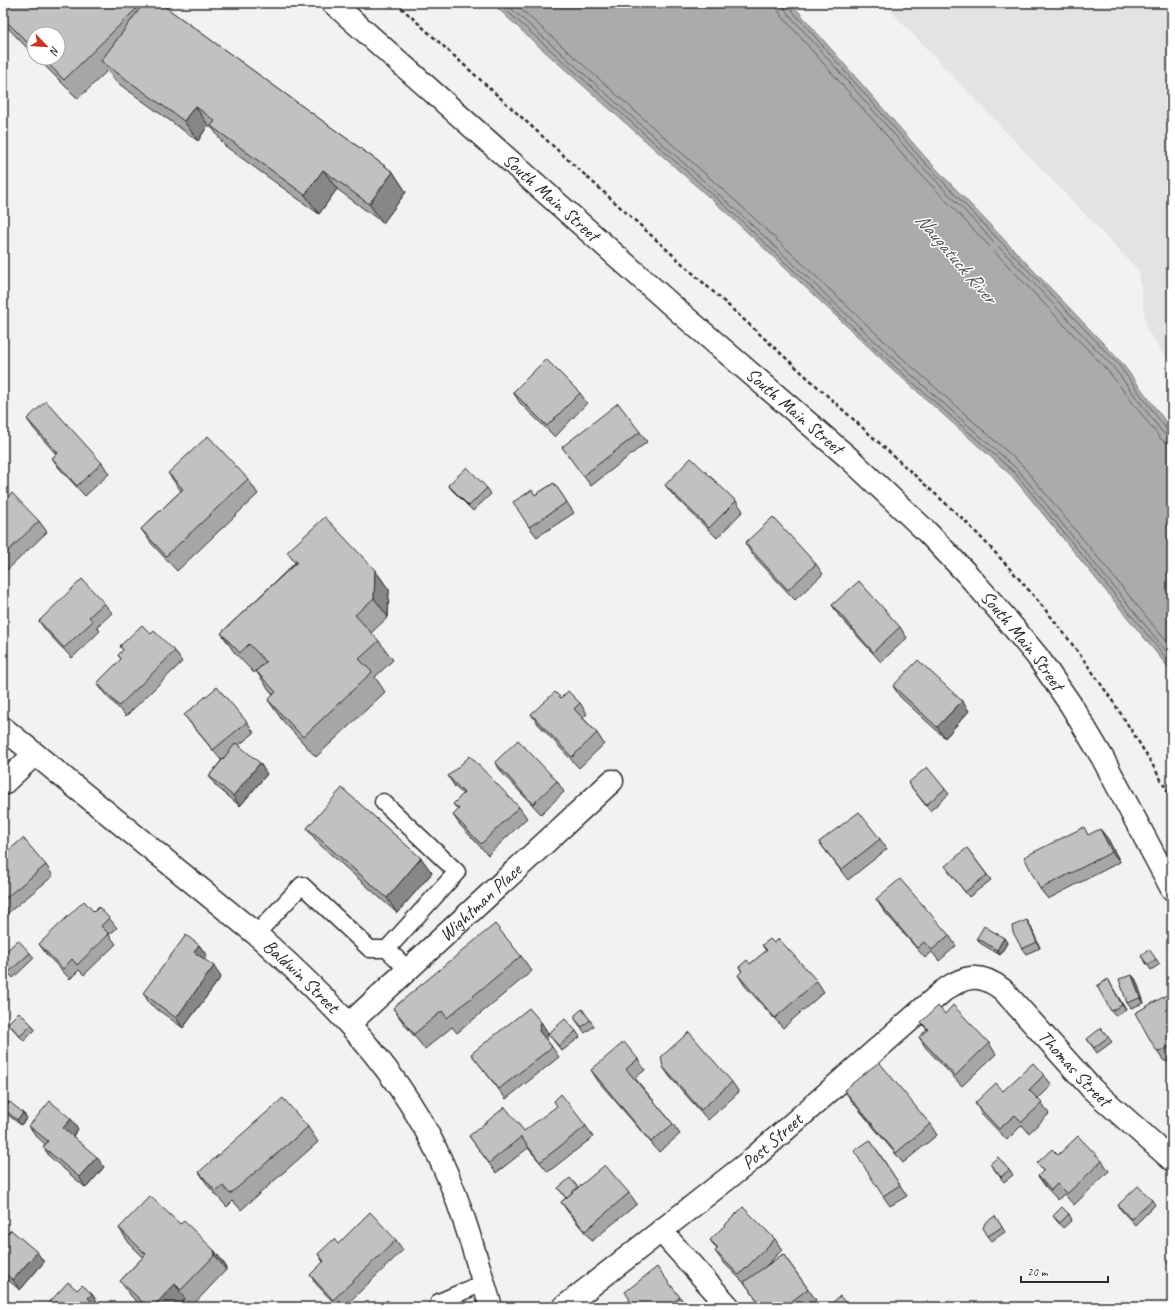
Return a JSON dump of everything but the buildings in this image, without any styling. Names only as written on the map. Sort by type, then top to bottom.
[{"type":"main road","name":"South Main Street","points":[[333,3],[521,169],[676,309],[845,454],[922,527],[968,575],[1037,656],[1071,705],[1102,757],[1172,889]]},
{"type":"main road","name":"Baldwin Street","points":[[3,728],[256,934],[295,969],[349,1024],[395,1081],[432,1141],[455,1195],[469,1234],[491,1307]]},
{"type":"main road","points":[[3,784],[35,754]]},
{"type":"main road","name":"Wightman Place","points":[[349,1024],[612,781]]},
{"type":"main road","name":"Post Street","points":[[564,1307],[750,1160],[944,991],[961,980],[970,977],[978,977]]},
{"type":"main road","name":"Thomas Street","points":[[978,977],[991,982],[1003,990],[1092,1089],[1172,1160]]},
{"type":"main road","points":[[661,1231],[729,1307]]},
{"type":"lane","points":[[256,934],[302,885],[370,949],[387,948],[457,872],[383,802]]},
{"type":"lane","points":[[387,948],[408,970]]},
{"type":"lane","points":[[441,1307],[439,1302],[483,1283]]},
{"type":"shaded area","points":[[883,3],[1172,3],[1172,366],[1146,329],[1139,271]]},
{"type":"water","name":"Naugatuck River","points":[[492,3],[791,3],[926,158],[1121,362],[1172,430],[1172,672],[1012,476],[890,367],[729,215]]}]
